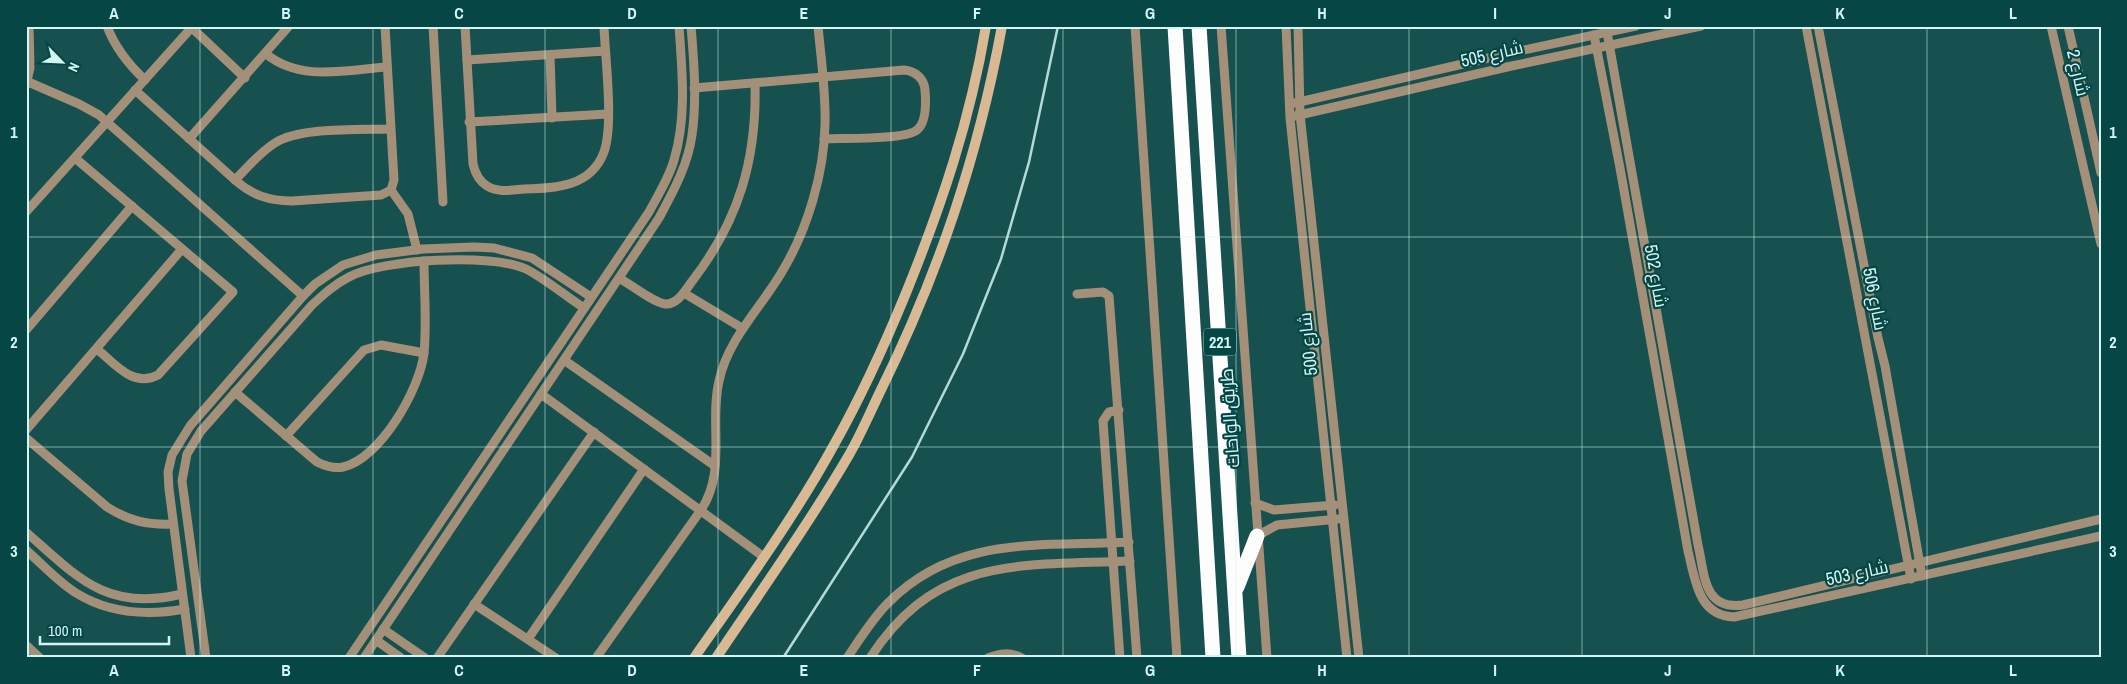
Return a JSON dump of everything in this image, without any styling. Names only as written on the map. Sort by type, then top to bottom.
[{"type":"highway","name":"طريق الواحات","points":[[1174,26],[1213,658]]},
{"type":"highway","name":"طريق الواحات","points":[[1199,26],[1239,658]]},
{"type":"highway","points":[[1235,591],[1257,536]]},
{"type":"street","points":[[29,26],[31,54],[27,83],[89,109],[107,122],[302,296]]},
{"type":"street","points":[[107,26],[118,50],[145,80]]},
{"type":"street","points":[[189,139],[289,26]]},
{"type":"street","points":[[135,90],[253,194],[281,201],[381,195],[391,190],[394,180],[384,26]]},
{"type":"street","points":[[433,26],[443,202]]},
{"type":"street","points":[[465,26],[472,164],[475,173],[488,186],[505,190],[555,188],[575,183],[588,175],[598,164],[604,151],[608,114],[604,26]]},
{"type":"street","points":[[349,658],[649,212],[664,184],[674,161],[680,134],[682,109],[679,26]]},
{"type":"street","points":[[364,658],[659,218],[675,189],[692,136],[694,88],[691,26]]},
{"type":"street","points":[[596,658],[701,510],[712,490],[716,466],[715,408],[719,380],[728,353],[742,328],[765,299],[785,268],[801,235],[812,200],[824,138],[818,26]]},
{"type":"street","points":[[694,658],[764,557],[842,431],[889,334],[944,197],[978,73],[986,26]]},
{"type":"street","points":[[716,658],[815,509],[849,454],[892,369],[930,282],[970,168],[993,74],[1002,26]]},
{"type":"street","points":[[1135,26],[1177,658]]},
{"type":"street","name":"طريق الواحات","points":[[1222,26],[1266,658]]},
{"type":"street","name":"شارع 500","points":[[1286,26],[1290,118],[1347,658]]},
{"type":"street","name":"شارع 500","points":[[1298,26],[1300,114],[1359,658]]},
{"type":"street","name":"شارع 505","points":[[1289,104],[1636,26]]},
{"type":"street","name":"شارع 505","points":[[1290,118],[1300,114],[1701,26]]},
{"type":"street","name":"شارع 506","points":[[1806,26],[1910,579]]},
{"type":"street","name":"شارع 506","points":[[1818,26],[1885,366],[1922,576]]},
{"type":"street","name":"شارع 2","points":[[2051,26],[2101,244]]},
{"type":"street","name":"شارع 2","points":[[2068,26],[2101,173]]},
{"type":"street","points":[[26,212],[192,27],[244,78]]},
{"type":"street","name":"شارع 502","points":[[1607,32],[1694,520]]},
{"type":"street","name":"شارع 502","points":[[1594,35],[1620,168],[1683,523]]},
{"type":"street","points":[[680,50],[692,50]]},
{"type":"street","points":[[467,60],[605,51]]},
{"type":"street","points":[[266,54],[285,67],[307,72],[387,67]]},
{"type":"street","points":[[550,55],[552,118]]},
{"type":"street","points":[[694,88],[904,70],[911,71],[921,78],[925,90],[924,120],[918,130],[913,133],[897,136],[824,138]]},
{"type":"street","points":[[619,278],[665,304],[676,301],[684,293],[720,240],[734,211],[745,181],[754,132],[755,83]]},
{"type":"street","points":[[469,122],[608,114]]},
{"type":"street","points":[[235,180],[267,148],[284,138],[304,133],[390,129]]},
{"type":"street","points":[[75,158],[233,292],[158,374],[152,378],[138,379],[131,377],[97,349]]},
{"type":"street","points":[[391,190],[408,214],[417,250]]},
{"type":"street","points":[[26,330],[132,206]]},
{"type":"street","points":[[191,658],[168,472],[172,455],[182,436],[302,296],[328,273],[343,265],[376,255],[417,250],[474,247],[513,252],[532,258],[591,296]]},
{"type":"street","points":[[26,430],[182,249]]},
{"type":"street","points":[[206,658],[187,530],[182,481],[183,467],[192,442],[312,305],[330,288],[350,276],[371,270],[424,261],[490,261],[526,270],[584,308]]},
{"type":"street","points":[[235,392],[317,462],[328,467],[340,468],[363,458],[398,417],[413,390],[424,353],[424,261]]},
{"type":"street","points":[[1077,294],[1103,292],[1109,296],[1129,542],[1136,658]]},
{"type":"street","points":[[684,293],[742,328]]},
{"type":"street","points":[[286,436],[364,350],[381,345],[424,353]]},
{"type":"street","points":[[564,360],[716,466]]},
{"type":"street","points":[[541,394],[764,557]]},
{"type":"street","points":[[1119,410],[1109,412],[1103,421],[1120,658]]},
{"type":"street","points":[[437,658],[594,432]]},
{"type":"street","points":[[1323,434],[1334,433]]},
{"type":"street","points":[[26,438],[95,498],[122,516],[138,522],[155,525],[173,524]]},
{"type":"street","points":[[1669,444],[1681,441]]},
{"type":"street","points":[[528,639],[644,469]]},
{"type":"street","points":[[1891,472],[1903,470]]},
{"type":"street","points":[[800,500],[815,509]]},
{"type":"street","points":[[1255,503],[1274,510],[1343,504]]},
{"type":"street","points":[[1257,536],[1277,525],[1344,518]]},
{"type":"street","name":"شارع 503","points":[[1694,520],[1708,588],[1712,597],[1727,605],[1743,605],[1810,587],[2101,519]]},
{"type":"street","points":[[1683,523],[1694,520]]},
{"type":"street","name":"شارع 503","points":[[1683,523],[1696,583],[1702,599],[1710,610],[1734,617],[2101,536]]},
{"type":"street","points":[[26,532],[85,583],[103,592],[122,598],[142,600],[163,599],[182,594]]},
{"type":"street","points":[[847,658],[872,621],[889,602],[924,575],[952,560],[976,552],[1001,547],[1129,542]]},
{"type":"street","points":[[26,550],[75,592],[94,602],[117,610],[139,613],[162,613],[184,609]]},
{"type":"street","points":[[870,658],[895,625],[914,606],[936,590],[961,578],[986,570],[1013,566],[1130,560]]},
{"type":"street","points":[[1810,587],[1815,599]]},
{"type":"street","points":[[474,604],[556,658]]},
{"type":"street","points":[[383,629],[425,658]]},
{"type":"street","points":[[1345,638],[1357,636]]},
{"type":"street","points":[[376,640],[401,658]]},
{"type":"street","points":[[26,645],[40,658]]},
{"type":"street","points":[[988,658],[1002,653],[1014,654],[1022,658]]},
{"type":"railway","points":[[783,658],[912,457],[963,354],[1001,259],[1029,162],[1058,26]]}]
